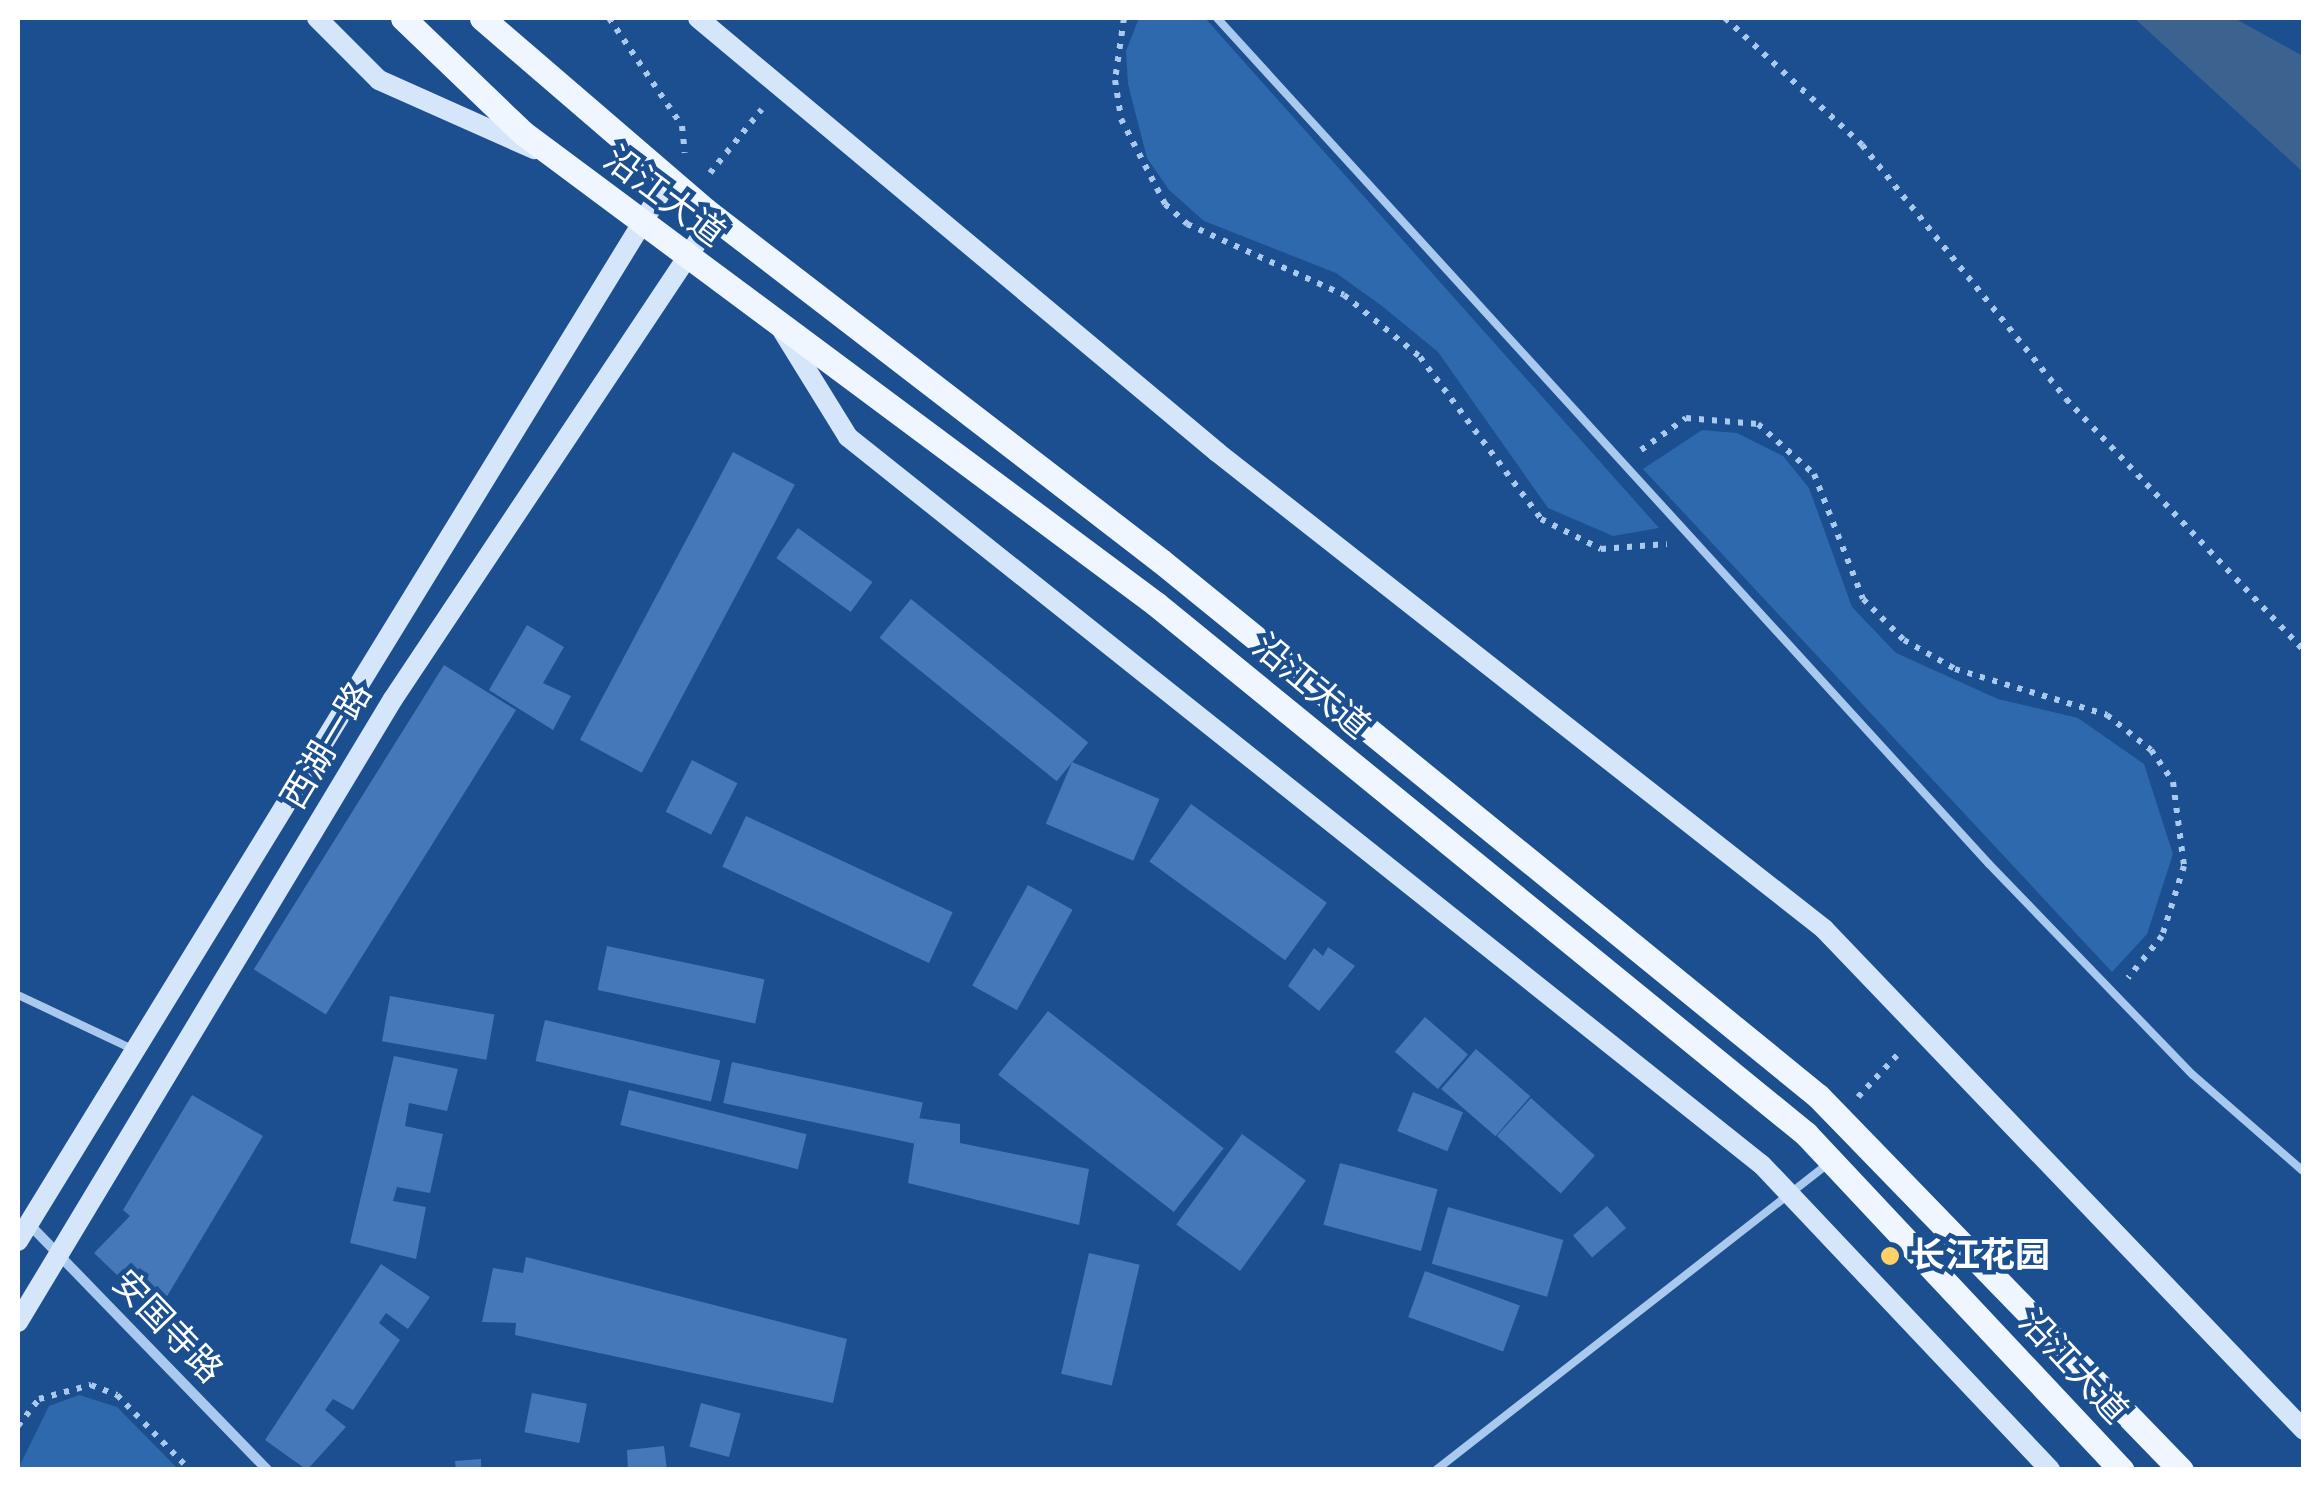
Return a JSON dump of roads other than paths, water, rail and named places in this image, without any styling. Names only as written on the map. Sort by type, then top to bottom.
[{"type":"main road","name":"沿江大道","points":[[403,18],[555,158],[1156,604],[1832,1162],[2122,1470]]},
{"type":"main road","name":"沿江大道","points":[[482,18],[714,217],[1632,938],[1840,1116],[2181,1470]]},
{"type":"street","points":[[317,18],[379,80],[555,158]]},
{"type":"street","points":[[698,18],[1232,464],[1824,928],[2304,1430]]},
{"type":"street","name":"西湖一路","points":[[23,1232],[132,1048],[670,179]]},
{"type":"street","name":"西湖一路","points":[[18,1322],[393,699],[714,217]]},
{"type":"street","points":[[781,329],[848,437],[1293,799],[1622,1046],[1790,1194],[2050,1470]]},
{"type":"street","name":"安国寺路","points":[[23,1232],[58,1254],[266,1470]]},
{"type":"lane","points":[[1217,18],[1687,538],[2115,994],[2304,1172]]},
{"type":"lane","points":[[18,996],[132,1048]]},
{"type":"lane","points":[[1436,1470],[1832,1162]]},
{"type":"place","name":"长江花园","points":[[1890,1256]]}]
